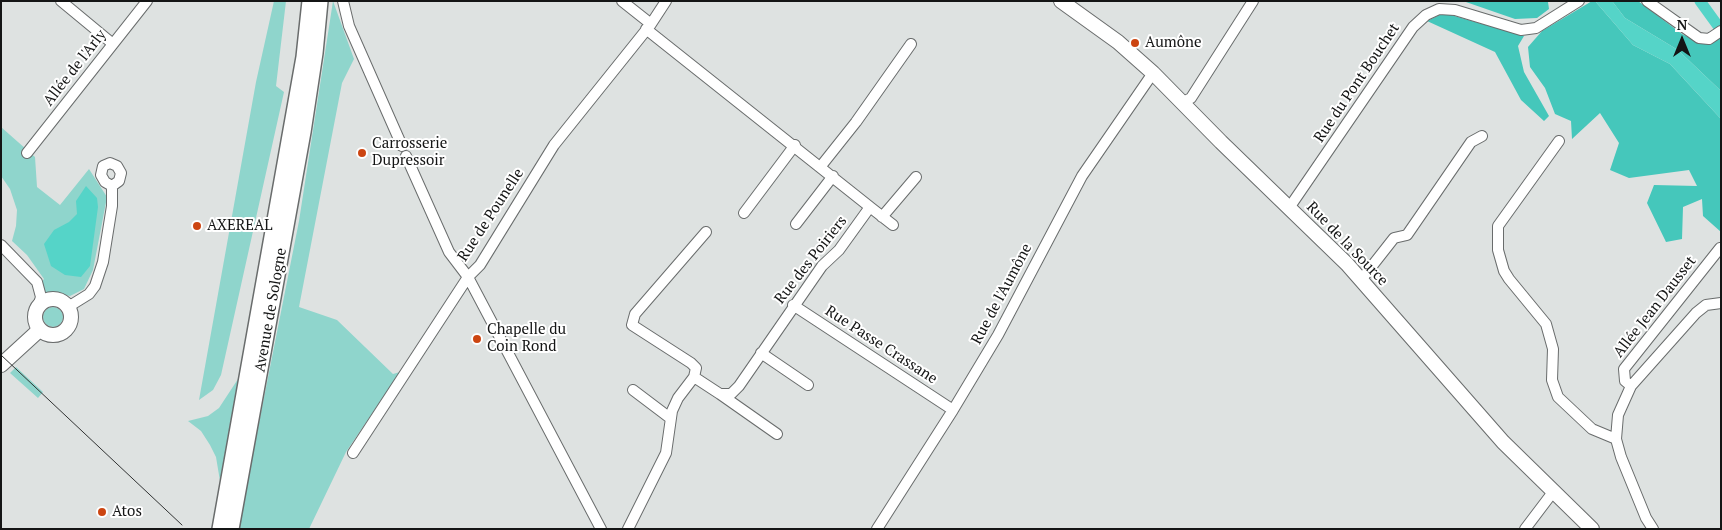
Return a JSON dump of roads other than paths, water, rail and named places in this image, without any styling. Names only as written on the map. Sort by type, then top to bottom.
[{"type":"main road","name":"Avenue de Sologne","points":[[219,529],[304,57],[310,1]]},
{"type":"main road","name":"Avenue de Sologne","points":[[231,529],[303,132],[315,53],[320,1]]},
{"type":"main road","name":"Rue de la Source","points":[[1061,1],[1118,42],[1154,73],[1361,280],[1496,435],[1592,529]]},
{"type":"main road","points":[[1,366],[36,334],[38,328],[35,317],[38,307],[42,303],[53,299],[64,303],[68,307],[71,322],[62,333],[48,334],[38,328]]},
{"type":"street","points":[[61,1],[113,44]]},
{"type":"street","name":"Allée de l'Arly","points":[[27,153],[147,1]]},
{"type":"street","points":[[343,1],[349,26],[402,146]]},
{"type":"street","points":[[622,1],[736,102],[751,110],[893,225]]},
{"type":"street","name":"Rue de Pounelle","points":[[353,454],[468,277],[480,265],[554,145],[649,26],[666,1]]},
{"type":"street","points":[[1183,102],[1191,98],[1253,1]]},
{"type":"street","name":"Rue du Pont Bouchet","points":[[1289,208],[1413,27],[1426,15],[1438,9],[1455,10],[1507,27],[1529,29],[1536,28],[1554,19],[1579,1]]},
{"type":"street","points":[[1647,1],[1699,38],[1709,39],[1718,33]]},
{"type":"street","points":[[821,166],[856,122],[911,44]]},
{"type":"street","name":"Rue de l'Aumône","points":[[877,529],[953,410],[998,335],[1082,176],[1154,73]]},
{"type":"street","points":[[1361,280],[1394,238],[1407,235],[1471,142],[1482,136]]},
{"type":"street","points":[[1559,141],[1498,226],[1498,250],[1504,271],[1509,280],[1546,324],[1554,348],[1552,380],[1558,397],[1592,429],[1616,439]]},
{"type":"street","points":[[744,213],[794,145]]},
{"type":"street","points":[[406,156],[449,252],[468,277],[601,529]]},
{"type":"street","points":[[796,224],[833,176]]},
{"type":"street","points":[[882,216],[916,177]]},
{"type":"street","points":[[68,307],[81,301],[95,286],[103,262],[112,206],[112,186]]},
{"type":"street","name":"Rue des Poiriers","points":[[720,394],[731,394],[739,386],[793,305],[822,266],[839,250],[870,206]]},
{"type":"street","points":[[628,529],[666,453],[670,418],[678,398],[694,377],[696,368],[632,324],[635,314],[706,232]]},
{"type":"street","points":[[1,245],[37,282],[41,297],[38,307]]},
{"type":"street","name":"Allée Jean Dausset","points":[[1631,386],[1625,381],[1624,369],[1720,248]]},
{"type":"street","points":[[1653,529],[1634,490],[1616,439],[1618,415],[1631,386],[1696,313],[1706,304],[1721,303]]},
{"type":"street","name":"Rue Passe Crassane","points":[[793,305],[953,410]]},
{"type":"street","points":[[761,353],[808,385]]},
{"type":"street","points":[[694,377],[777,434]]},
{"type":"street","points":[[633,390],[670,418]]},
{"type":"street","points":[[1525,529],[1553,492]]},
{"type":"waterway","points":[[1700,1],[1721,30]]},
{"type":"tram line","points":[[1,355],[182,525]]},
{"type":"place","name":"Aumône","points":[[1135,43]]},
{"type":"place","name":"Carrosserie Dupressoir","points":[[362,153]]},
{"type":"place","name":"AXEREAL","points":[[197,226]]},
{"type":"place","name":"Chapelle du Coin Rond","points":[[477,339]]},
{"type":"place","name":"Atos","points":[[102,512]]}]
